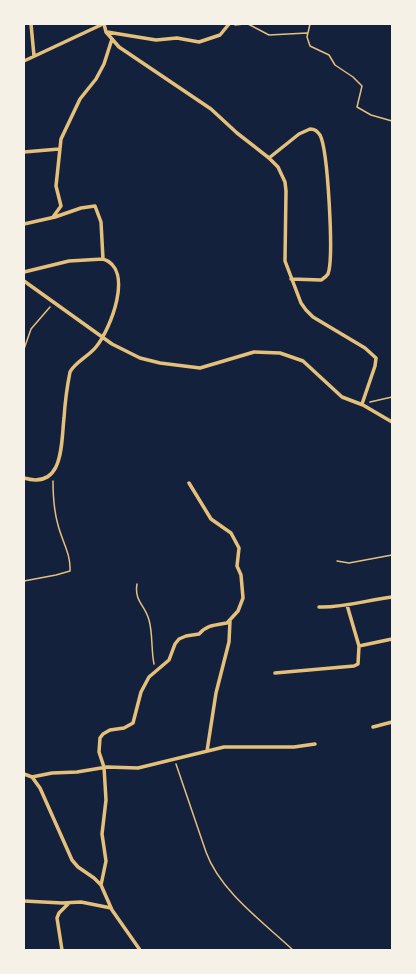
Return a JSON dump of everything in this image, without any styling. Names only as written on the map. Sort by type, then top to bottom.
[{"type":"street","points":[[31,24],[34,56]]},
{"type":"street","points":[[24,61],[103,24],[106,32],[112,39],[132,57],[211,109],[237,133],[269,158],[281,172],[285,182],[285,258],[291,279],[302,303],[309,314],[374,356],[375,366],[362,405]]},
{"type":"street","points":[[106,32],[156,40],[177,38],[199,42],[220,35],[228,25]]},
{"type":"street","points":[[53,217],[61,206],[56,186],[59,149],[62,138],[80,99],[96,79],[104,64],[112,39]]},
{"type":"street","points":[[269,158],[299,134],[310,129],[315,130],[320,135],[325,154],[328,177],[330,258],[328,272],[321,280],[291,279]]},
{"type":"street","points":[[24,152],[59,149]]},
{"type":"street","points":[[24,224],[81,208],[95,206],[101,222],[104,259],[114,268],[120,283],[117,302],[103,338],[96,347],[70,372],[58,464],[52,473],[44,479],[30,480],[24,478]]},
{"type":"street","points":[[24,272],[69,261],[104,259]]},
{"type":"street","points":[[24,281],[112,344],[140,358],[192,368],[209,367],[254,352],[280,352],[303,360],[342,397],[362,405],[392,422]]},
{"type":"street","points":[[189,483],[212,518],[231,533],[239,548],[237,566],[241,575],[244,596],[241,605],[230,621],[229,642],[216,693],[207,751]]},
{"type":"street","points":[[319,607],[331,608],[392,597]]},
{"type":"street","points":[[275,673],[354,666],[358,663],[359,646],[347,605]]},
{"type":"street","points":[[101,885],[106,855],[102,834],[106,800],[104,767],[99,752],[100,738],[103,734],[110,730],[124,728],[133,723],[146,682],[169,660],[175,644],[182,637],[199,634],[208,626],[230,621]]},
{"type":"street","points":[[359,646],[392,639]]},
{"type":"street","points":[[373,727],[392,722]]},
{"type":"street","points":[[24,774],[32,777],[52,773],[77,772],[104,767],[137,769],[175,758],[231,746],[280,748],[316,744]]},
{"type":"street","points":[[32,777],[40,788],[75,864],[101,885],[111,908],[140,950]]},
{"type":"street","points":[[24,901],[81,902],[111,908]]},
{"type":"street","points":[[62,950],[57,918],[59,913],[70,903]]},
{"type":"path","points":[[228,25],[244,24]]},
{"type":"path","points":[[248,24],[269,35],[308,33]]},
{"type":"path","points":[[310,24],[308,33],[310,46],[329,55],[335,64],[353,77],[362,86],[357,106],[371,115],[392,121]]},
{"type":"path","points":[[24,348],[31,329],[54,303]]},
{"type":"path","points":[[362,405],[392,397]]},
{"type":"path","points":[[24,580],[56,576],[70,571],[66,543],[58,525],[52,473]]},
{"type":"path","points":[[337,562],[349,563],[392,555]]},
{"type":"path","points":[[138,584],[137,597],[149,618],[154,663],[158,669]]},
{"type":"path","points":[[175,758],[211,863],[242,903],[293,950]]}]
